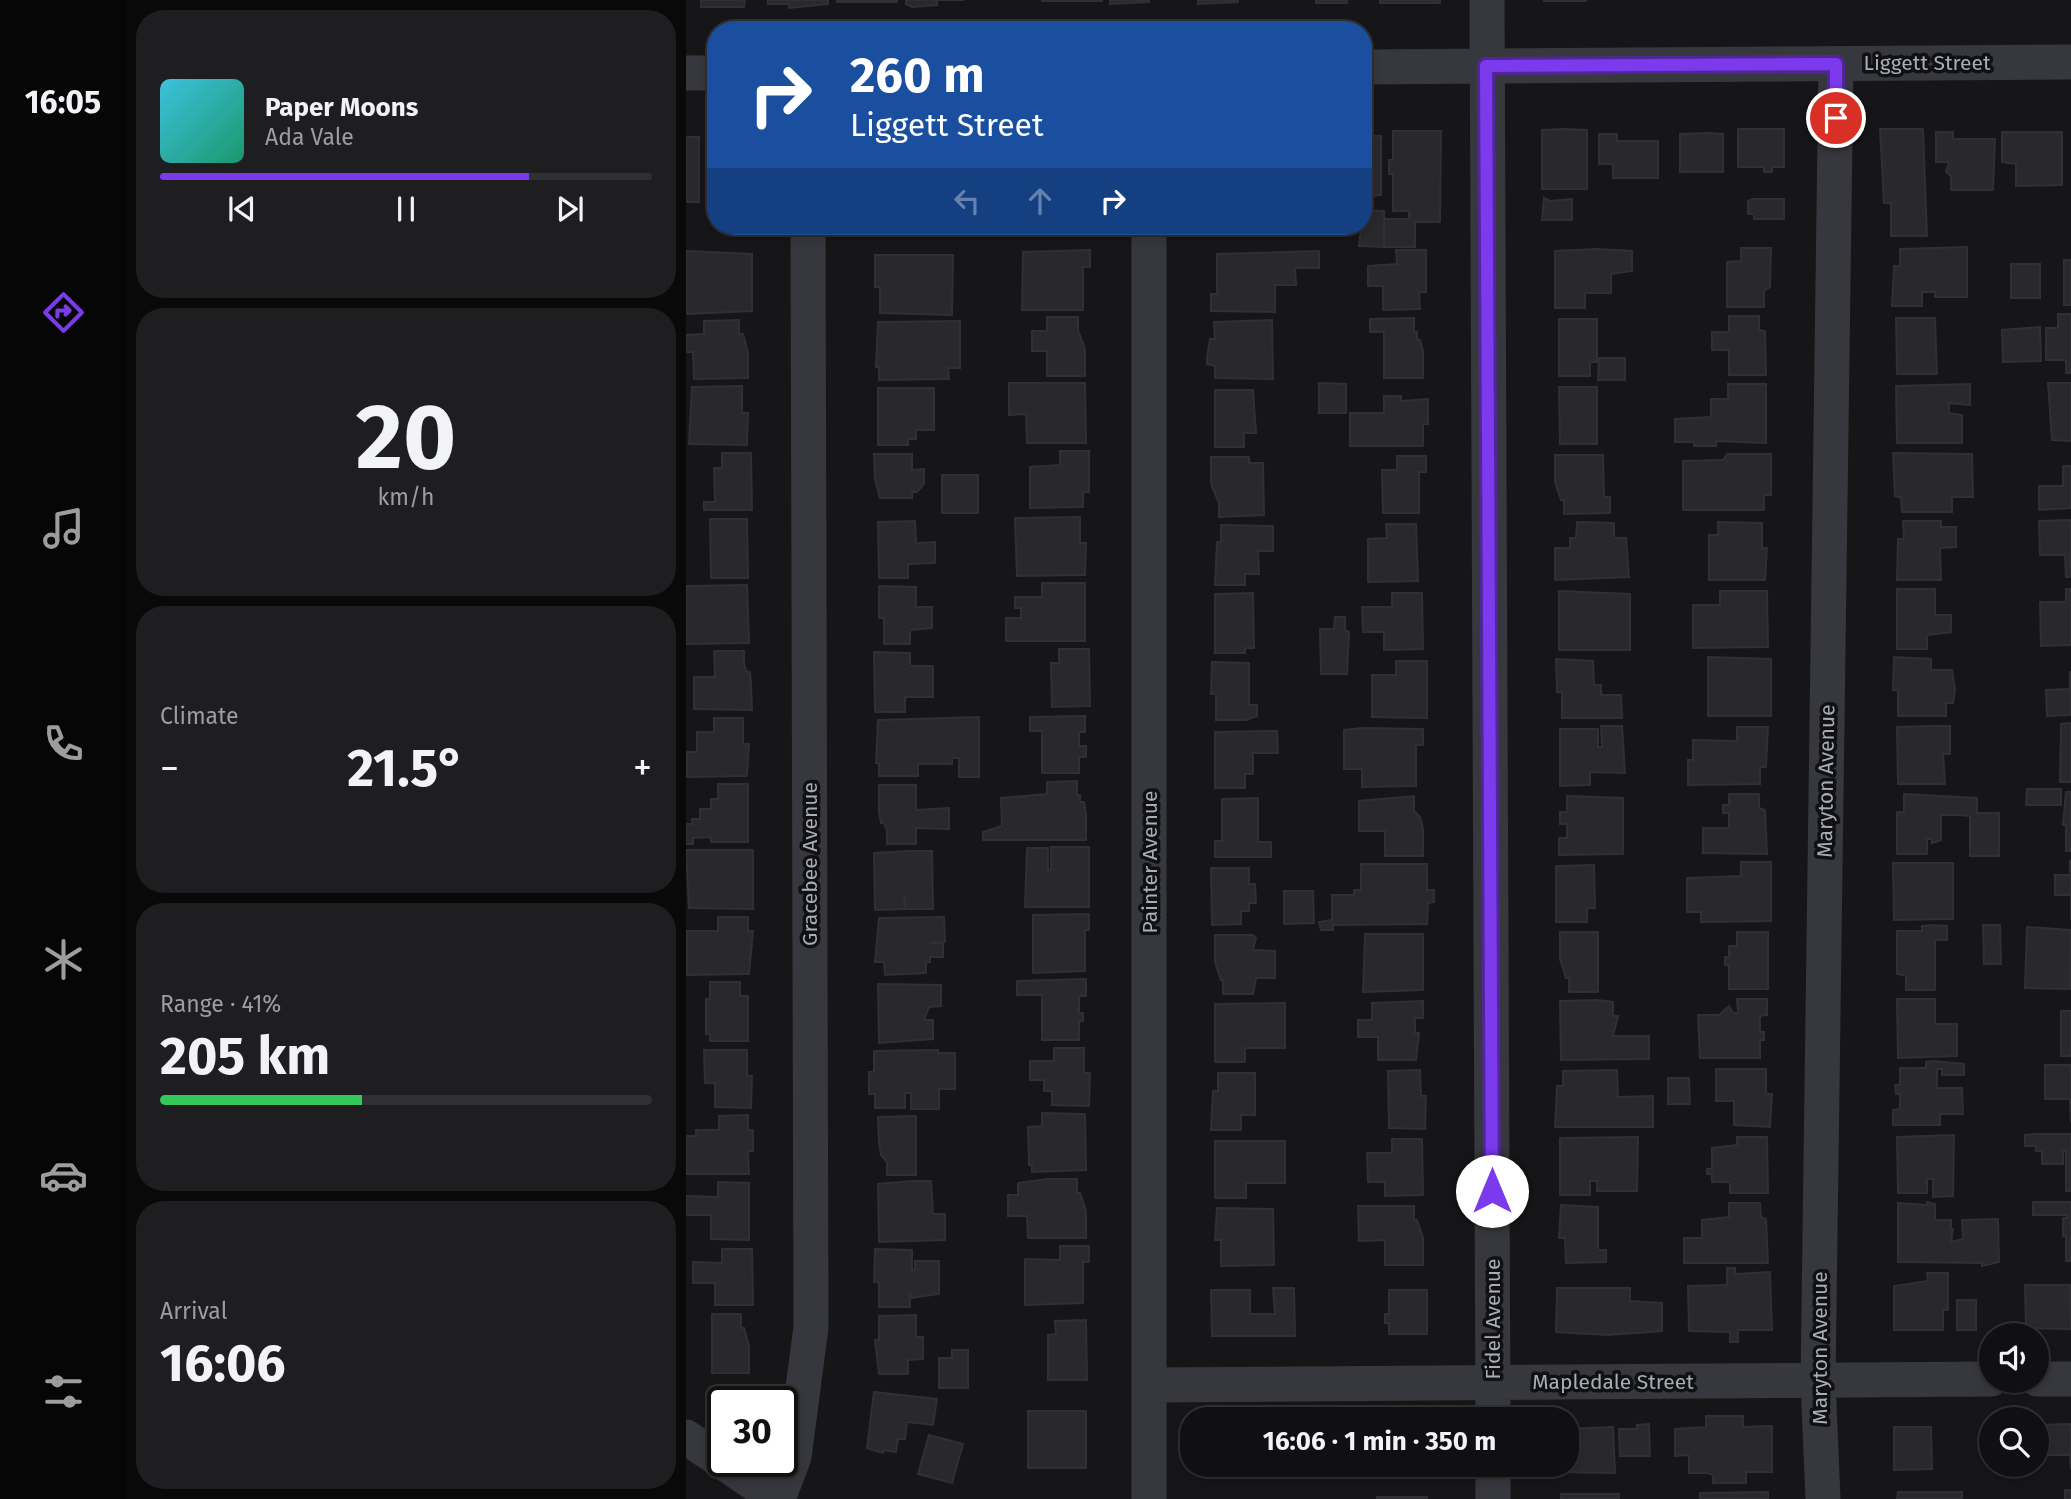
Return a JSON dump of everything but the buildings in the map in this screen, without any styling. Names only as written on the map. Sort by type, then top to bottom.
[{"type":"street","name":"Fidel Avenue","points":[[1487,0],[1493,1407]]},
{"type":"street","name":"Liggett Street","points":[[1372,67],[2071,62]]},
{"type":"street","name":"Maryton Avenue","points":[[1823,1499],[1818,1381],[1836,64]]},
{"type":"street","points":[[686,73],[707,72]]},
{"type":"street","name":"Gracebee Avenue","points":[[778,1499],[794,1457],[811,1326],[807,235]]},
{"type":"street","name":"Painter Avenue","points":[[1149,235],[1149,1499]]},
{"type":"street","points":[[2049,1379],[2071,1378]]},
{"type":"street","name":"Mapledale Street","points":[[1150,1385],[1979,1379]]},
{"type":"street","points":[[686,1437],[778,1499]]},
{"type":"street","points":[[1493,1477],[1493,1499]]},
{"type":"route","points":[[1492,1191],[1486,66],[1836,64],[1836,118]]}]
